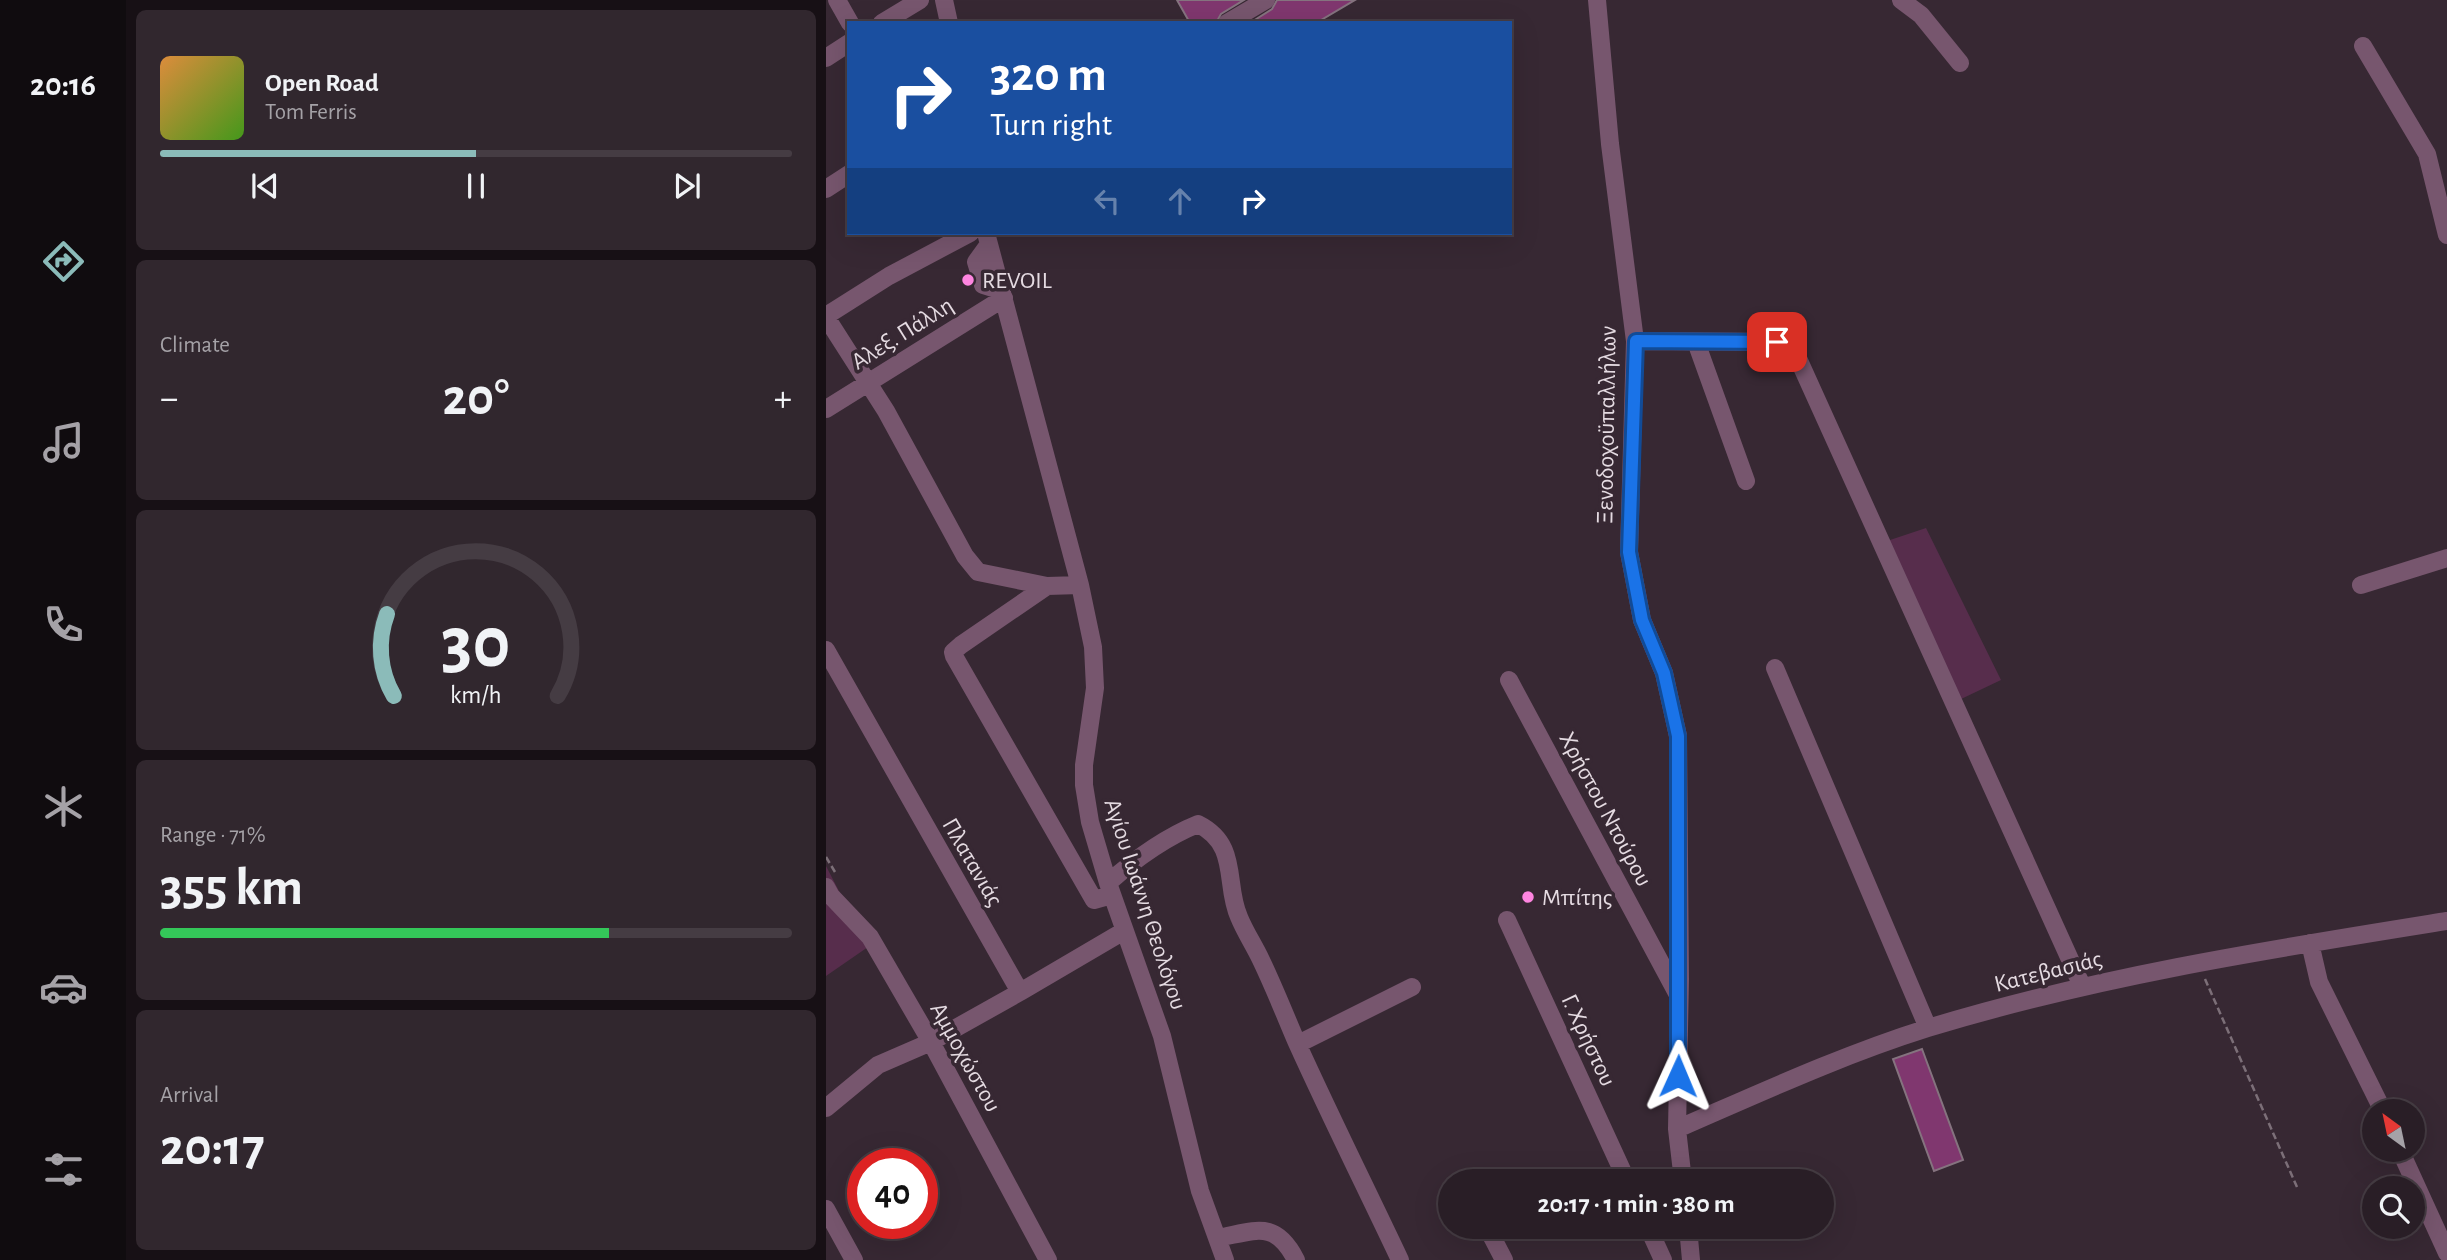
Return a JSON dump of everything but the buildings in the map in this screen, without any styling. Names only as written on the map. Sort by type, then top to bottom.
[{"type":"street","points":[[837,0],[849,21]]},
{"type":"street","points":[[885,21],[920,0]]},
{"type":"street","points":[[944,0],[949,21]]},
{"type":"street","points":[[1230,21],[1266,0]]},
{"type":"street","name":"Ξενοδοχοϋπαλλήλων","points":[[1597,0],[1610,144],[1636,341],[1629,552],[1642,620],[1664,673],[1678,736],[1678,1129],[1682,1169]]},
{"type":"street","points":[[1900,0],[1921,15],[1960,63]]},
{"type":"street","points":[[826,58],[847,44]]},
{"type":"street","points":[[2363,46],[2427,154],[2447,235]]},
{"type":"street","points":[[826,189],[847,175]]},
{"type":"street","points":[[966,235],[889,276],[826,316],[869,382],[952,535],[978,572],[1047,586],[1080,585]]},
{"type":"street","name":"Αγίου Ιωάννη Θεολόγου","points":[[988,239],[1080,585],[1093,647],[1095,667],[1092,719],[1084,765],[1084,785],[1090,821],[1110,889],[1162,1037],[1200,1191],[1225,1260]]},
{"type":"street","name":"Αλεξ. Πάλλη","points":[[826,409],[1003,294]]},
{"type":"street","points":[[1636,341],[1777,342],[1786,344],[1796,354],[2082,986]]},
{"type":"street","points":[[1696,342],[1746,481]]},
{"type":"street","points":[[2361,585],[2447,558]]},
{"type":"street","points":[[1047,586],[961,645],[953,652],[954,656],[1094,900],[1110,889],[1146,853],[1185,829],[1199,824],[1209,830],[1227,855],[1233,901],[1400,1260]]},
{"type":"street","name":"Πλατανιάς","points":[[826,650],[1020,992]]},
{"type":"street","points":[[1776,668],[1928,1028]]},
{"type":"street","name":"Χρήστου Ντούρου","points":[[1509,680],[1679,997]]},
{"type":"street","name":"Αμμοχώστου","points":[[826,887],[831,896],[870,937],[931,1042],[1048,1260]]},
{"type":"street","name":"Γ. Χρήστου","points":[[1507,920],[1621,1169]]},
{"type":"street","name":"Κατεβασιάς","points":[[1678,1129],[1841,1059],[1928,1028],[2082,986],[2310,943],[2447,921]]},
{"type":"street","points":[[826,1108],[878,1065],[931,1042],[1124,931]]},
{"type":"street","points":[[2310,943],[2319,982],[2378,1099]]},
{"type":"street","points":[[1298,1044],[1412,987]]},
{"type":"street","points":[[2405,1162],[2447,1253]]},
{"type":"street","points":[[826,1209],[854,1260]]},
{"type":"street","points":[[1217,1238],[1254,1231],[1274,1232],[1283,1238],[1296,1260]]},
{"type":"street","points":[[1493,1239],[1504,1260]]},
{"type":"street","points":[[1653,1239],[1663,1260]]},
{"type":"street","points":[[1689,1239],[1691,1260]]},
{"type":"path","points":[[2198,963],[2297,1187]]},
{"type":"shaded area","points":[[1926,528],[2001,680],[1959,700],[1884,542]]},
{"type":"shaded area","points":[[826,866],[868,947],[826,976]]},
{"type":"place","name":"REVOIL","points":[[968,280]]},
{"type":"place","name":"Μπίτης","points":[[1528,897]]},
{"type":"route","points":[[1678,1076],[1678,736],[1664,673],[1642,620],[1629,552],[1636,341],[1777,342]]}]
